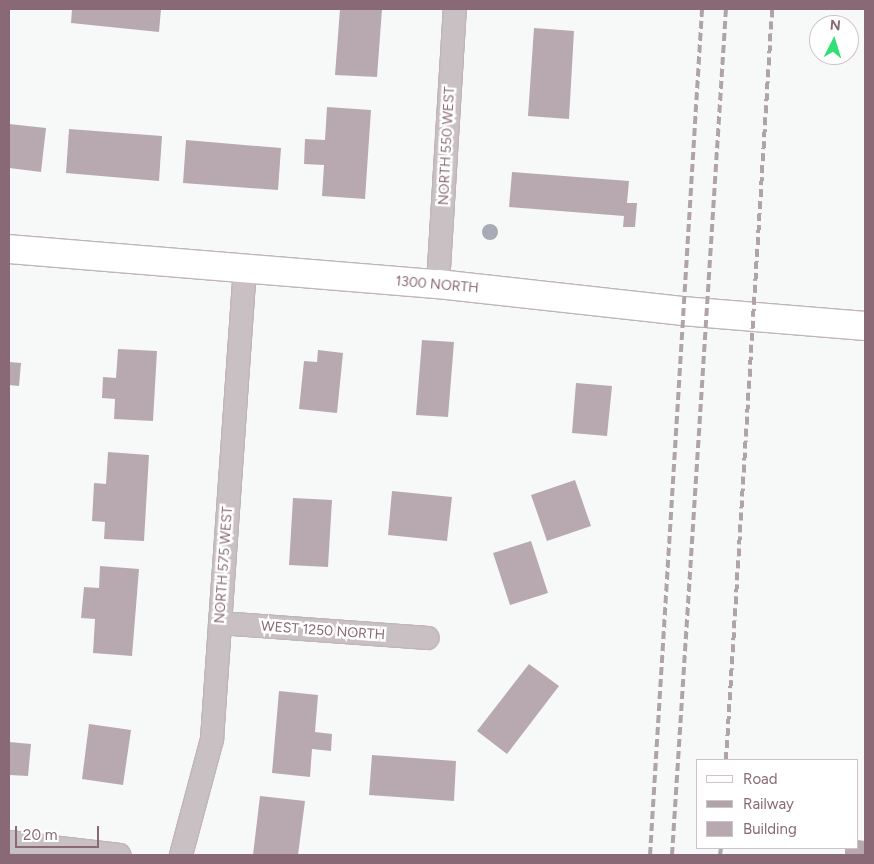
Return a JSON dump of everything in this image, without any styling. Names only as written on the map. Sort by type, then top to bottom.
[{"type":"street","name":"NORTH 550 WEST","points":[[438,284],[455,9]]},
{"type":"street","name":"1300 NORTH","points":[[9,249],[245,270],[438,284],[682,311],[865,326]]},
{"type":"street","name":"NORTH 575 WEST","points":[[180,855],[212,739],[245,270]]},
{"type":"street","name":"WEST 1250 NORTH","points":[[220,623],[427,638]]},
{"type":"street","points":[[9,842],[119,855]]},
{"type":"building","points":[[72,9],[161,9],[159,32],[71,23]]},
{"type":"building","points":[[340,9],[382,9],[377,77],[335,75]]},
{"type":"building","points":[[534,28],[574,31],[569,119],[528,116]]},
{"type":"building","points":[[327,107],[371,110],[365,199],[322,196],[324,165],[304,164],[305,139],[325,140]]},
{"type":"building","points":[[9,124],[46,128],[41,172],[9,168]]},
{"type":"building","points":[[69,129],[162,136],[159,181],[66,173]]},
{"type":"building","points":[[186,140],[281,148],[278,190],[183,183]]},
{"type":"building","points":[[512,172],[629,181],[627,203],[637,203],[635,227],[623,227],[624,216],[509,207]]},
{"type":"building","points":[[422,340],[454,342],[448,417],[416,415]]},
{"type":"building","points":[[118,349],[157,351],[153,421],[114,419],[115,399],[102,398],[103,377],[116,378]]},
{"type":"building","points":[[318,350],[343,353],[337,413],[299,409],[304,361],[317,362]]},
{"type":"building","points":[[9,362],[21,363],[19,386],[9,385]]},
{"type":"building","points":[[576,383],[612,386],[607,436],[572,433]]},
{"type":"building","points":[[108,452],[149,455],[144,541],[104,539],[105,522],[92,521],[94,483],[106,484]]},
{"type":"building","points":[[575,480],[591,526],[547,541],[531,495]]},
{"type":"building","points":[[392,491],[452,497],[447,541],[388,535]]},
{"type":"building","points":[[293,498],[332,500],[328,567],[289,565]]},
{"type":"building","points":[[531,541],[548,593],[510,605],[493,553]]},
{"type":"building","points":[[100,566],[139,569],[132,656],[93,653],[95,619],[81,618],[84,587],[99,588]]},
{"type":"building","points":[[529,664],[559,686],[507,754],[477,731]]},
{"type":"building","points":[[279,691],[318,695],[315,732],[332,734],[331,751],[312,749],[310,777],[272,773]]},
{"type":"building","points":[[89,724],[131,730],[123,785],[82,779]]},
{"type":"building","points":[[9,742],[31,744],[28,776],[9,775]]},
{"type":"building","points":[[372,755],[456,761],[454,801],[369,795]]},
{"type":"building","points":[[260,796],[305,801],[298,855],[253,855]]},
{"type":"building","points":[[859,840],[865,841],[865,855],[845,855],[845,849],[859,849]]},
{"type":"railway","points":[[650,855],[702,9]]},
{"type":"railway","points":[[672,855],[726,9]]},
{"type":"railway","points":[[726,759],[772,9]]},
{"type":"railway","points":[[720,855],[721,849]]}]
